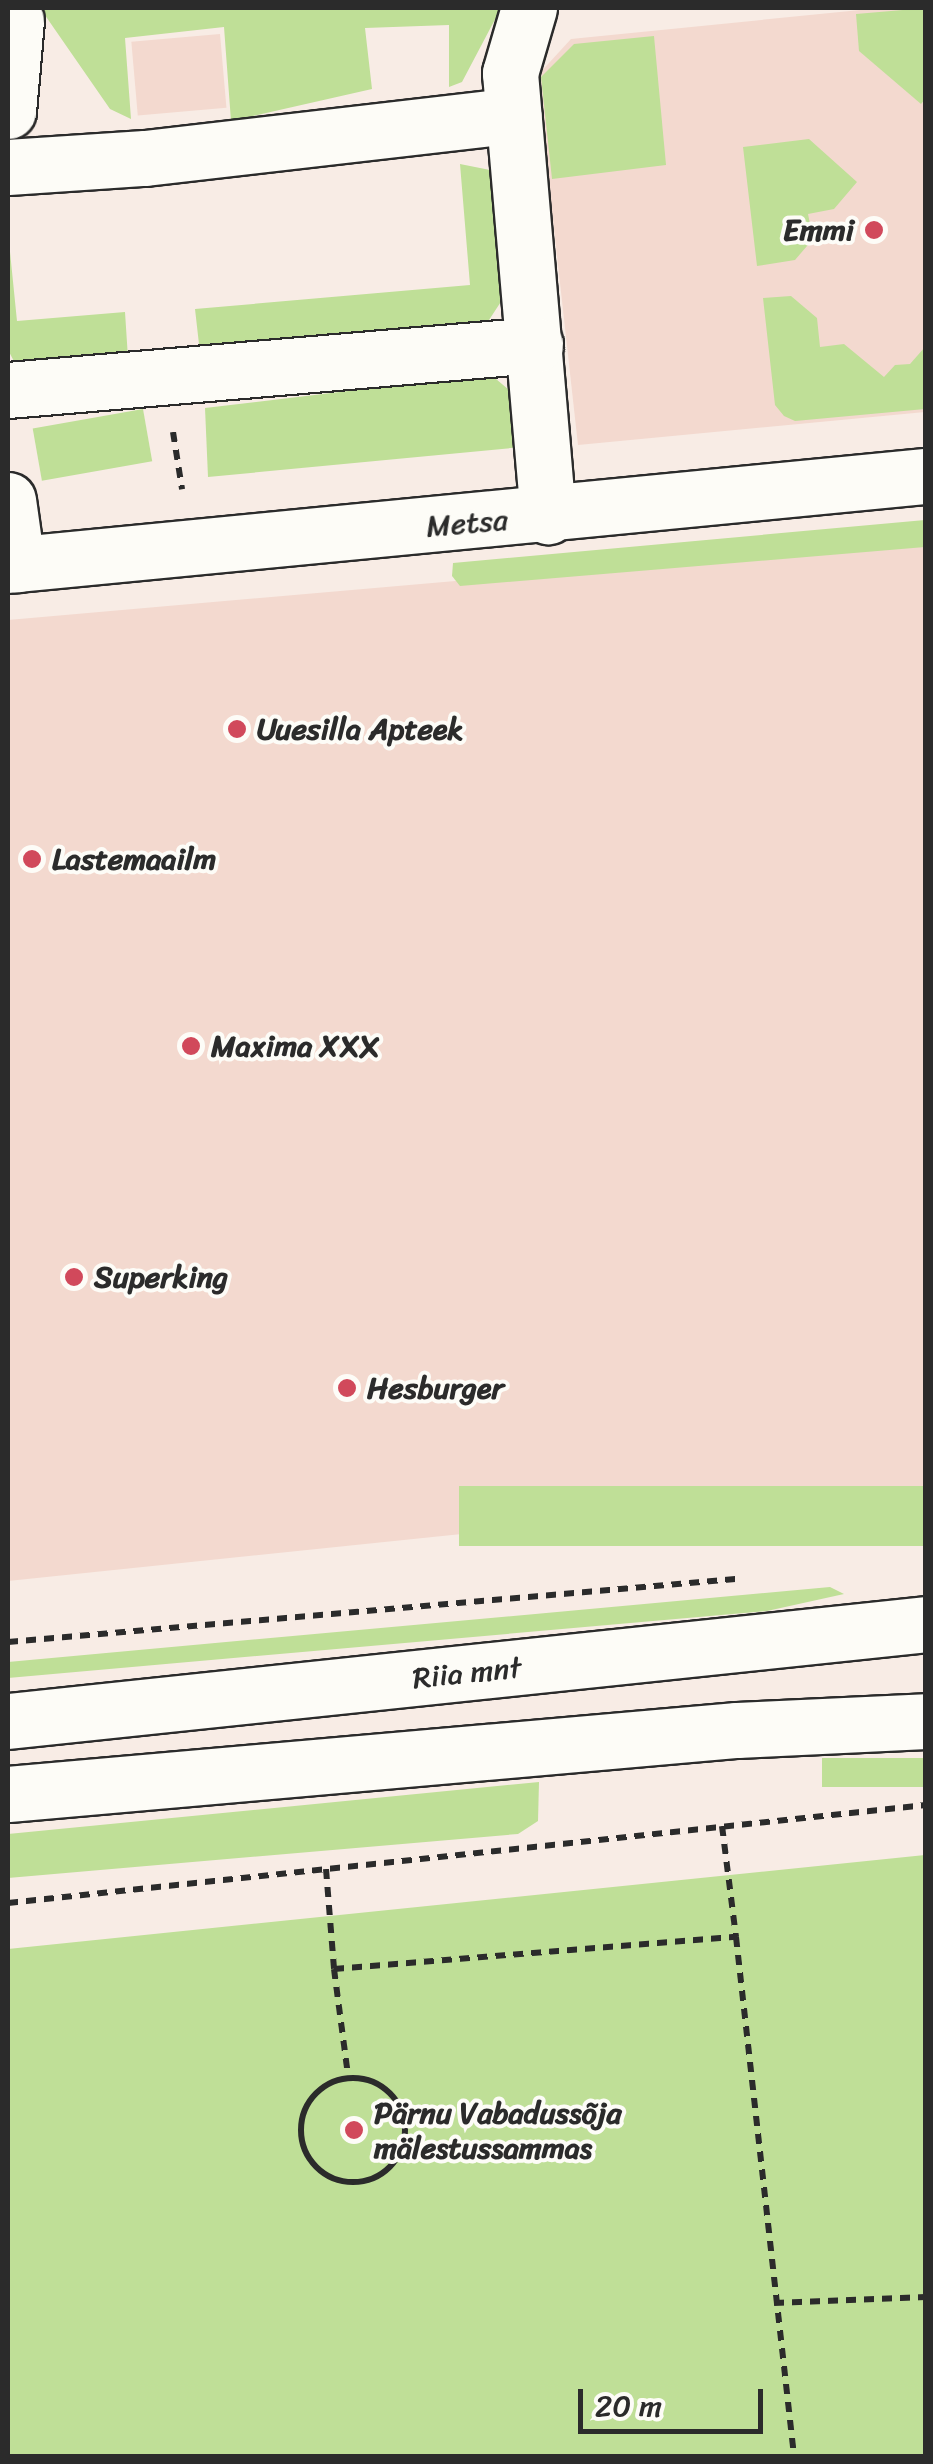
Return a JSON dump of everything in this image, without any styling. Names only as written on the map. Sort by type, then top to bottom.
[{"type":"street","points":[[529,8],[510,72],[548,516]]},
{"type":"street","points":[[8,111],[13,15]]},
{"type":"street","points":[[8,167],[145,158],[514,115]]},
{"type":"street","points":[[8,390],[534,344]]},
{"type":"street","name":"Metsa","points":[[12,565],[548,516],[926,476]]},
{"type":"street","points":[[8,500],[12,565]]},
{"type":"street","name":"Riia mnt","points":[[8,1721],[926,1624]]},
{"type":"street","points":[[8,1794],[738,1730],[926,1721]]},
{"type":"path","points":[[8,1642],[750,1578]]},
{"type":"path","points":[[8,1903],[926,1805]]},
{"type":"path","points":[[722,1826],[794,2456]]},
{"type":"path","points":[[326,1869],[348,2076]]},
{"type":"path","points":[[334,1969],[736,1937]]},
{"type":"path","points":[[348,2076],[389,2091],[405,2118],[400,2154],[374,2178],[356,2182],[322,2173],[302,2142],[301,2125],[315,2093],[348,2076]]},
{"type":"path","points":[[774,2303],[926,2296]]},
{"type":"shaded area","points":[[880,8],[925,8],[925,412],[578,445],[537,76],[571,39]]},
{"type":"shaded area","points":[[220,34],[226,108],[138,115],[131,42]]},
{"type":"shaded area","points":[[925,540],[925,1486],[8,1581],[8,620]]},
{"type":"green space","points":[[40,8],[501,8],[462,82],[449,87],[449,25],[365,28],[372,89],[231,121],[224,27],[125,38],[131,119],[110,109]]},
{"type":"green space","points":[[926,8],[926,98],[921,104],[859,51],[856,14]]},
{"type":"green space","points":[[654,36],[666,165],[552,179],[541,77],[574,44]]},
{"type":"green space","points":[[809,139],[857,182],[834,209],[808,214],[813,239],[795,260],[757,266],[743,147]]},
{"type":"green space","points":[[460,164],[490,170],[499,181],[506,294],[489,320],[200,353],[195,309],[470,285]]},
{"type":"green space","points":[[8,232],[17,321],[125,312],[128,358],[16,365],[8,350]]},
{"type":"green space","points":[[791,296],[817,318],[820,347],[844,344],[884,377],[895,365],[910,364],[925,347],[925,409],[795,421],[784,416],[775,405],[763,298]]},
{"type":"green space","points":[[490,374],[514,394],[522,447],[208,477],[205,408]]},
{"type":"green space","points":[[143,409],[152,461],[42,481],[33,428]]},
{"type":"green space","points":[[925,520],[925,547],[460,586],[452,576],[453,563]]},
{"type":"green space","points":[[459,1486],[925,1486],[925,1546],[459,1546]]},
{"type":"green space","points":[[830,1587],[844,1594],[767,1611],[8,1678],[8,1662]]},
{"type":"green space","points":[[822,1758],[925,1758],[925,1787],[822,1787]]},
{"type":"green space","points":[[539,1782],[538,1821],[518,1834],[8,1878],[8,1834]]},
{"type":"green space","points":[[925,1855],[925,2456],[8,2456],[8,1949]]},
{"type":"place","name":"Emmi","points":[[874,230]]},
{"type":"place","name":"Uuesilla Apteek","points":[[237,729]]},
{"type":"place","name":"Lastemaailm","points":[[32,859]]},
{"type":"place","name":"Maxima XXX","points":[[191,1046]]},
{"type":"place","name":"Superking","points":[[74,1277]]},
{"type":"place","name":"Hesburger","points":[[347,1388]]},
{"type":"place","name":"Pärnu Vabadussõja mälestussammas","points":[[354,2130]]}]
